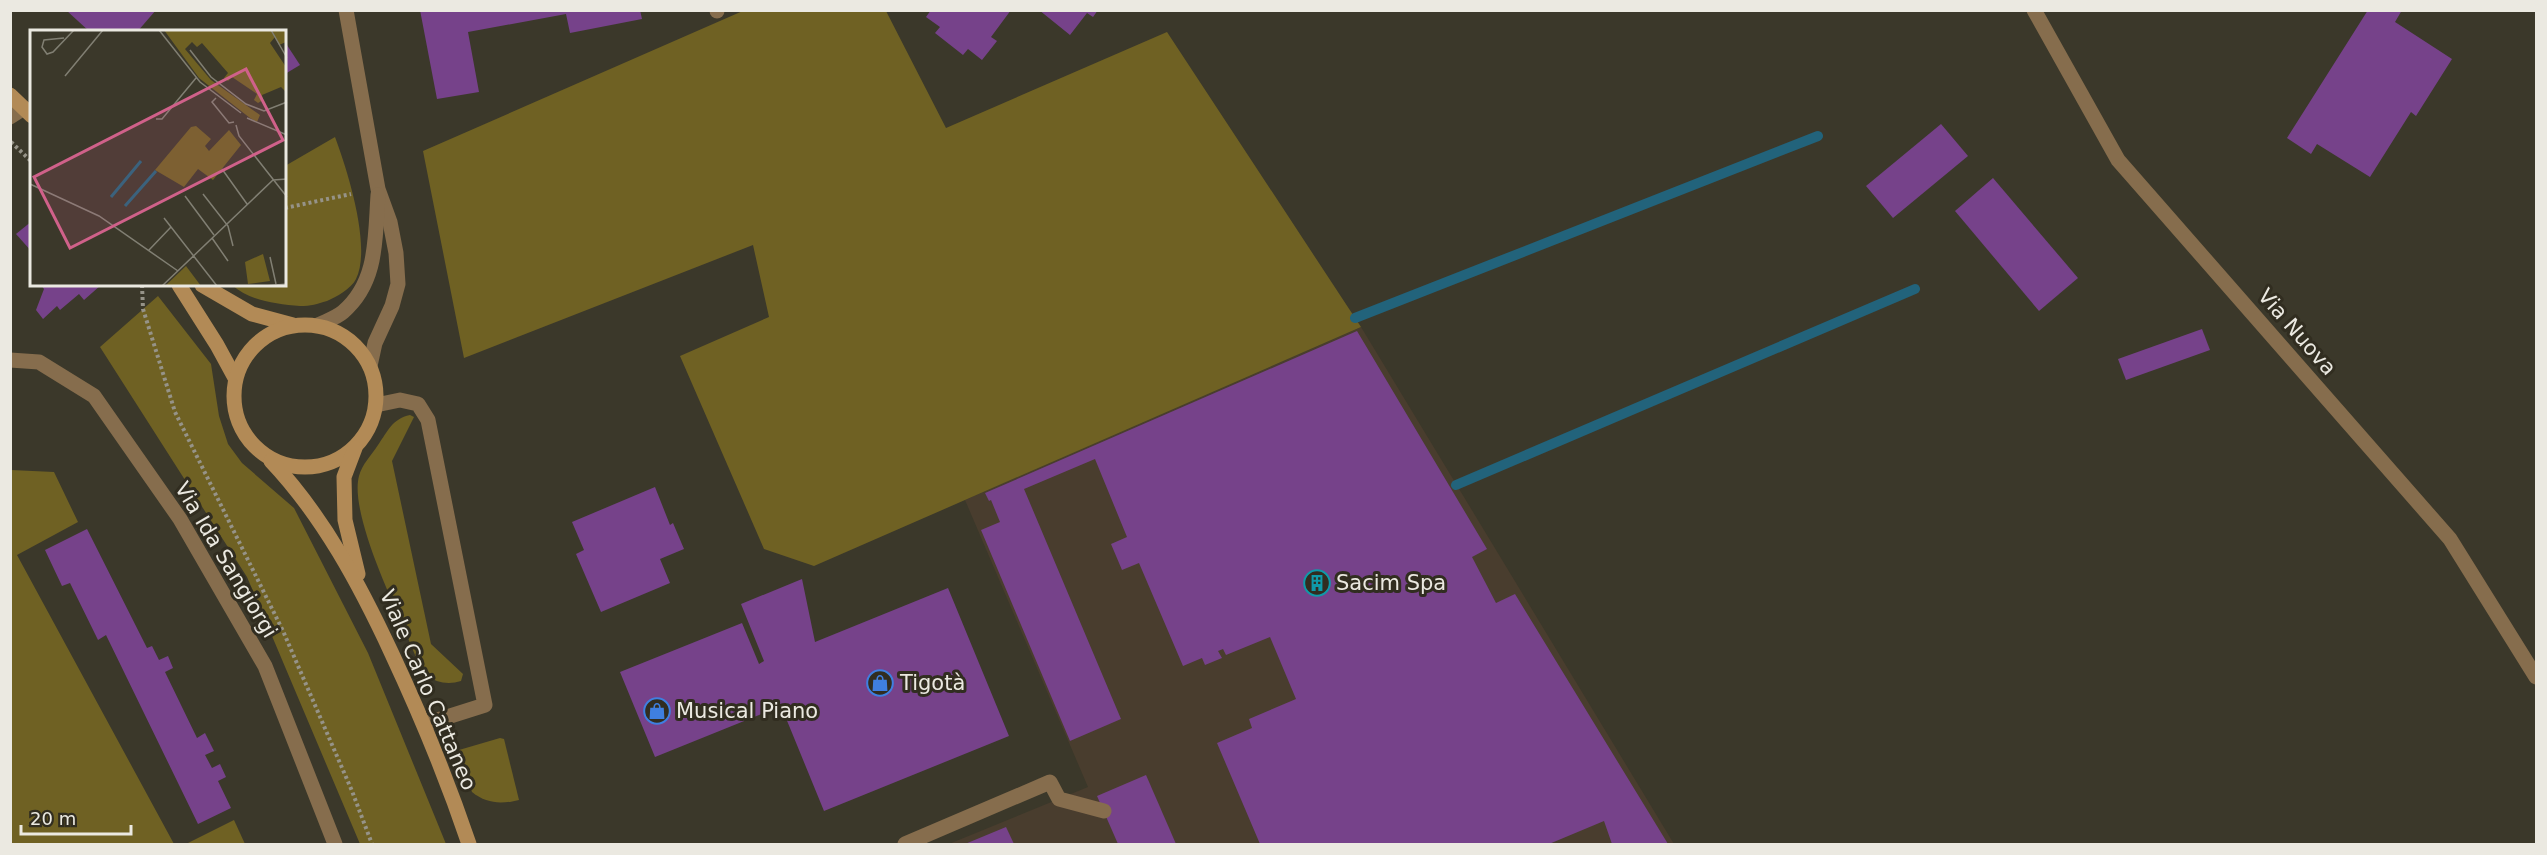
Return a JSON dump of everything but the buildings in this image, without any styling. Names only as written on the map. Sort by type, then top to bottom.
[{"type":"main road","points":[[10,95],[28,112]]},
{"type":"main road","points":[[180,286],[235,378]]},
{"type":"main road","points":[[204,286],[252,314],[294,325],[318,325],[334,331],[361,351],[370,366],[376,385],[376,405],[369,428],[356,447],[333,462],[305,468],[269,459],[251,444],[238,424],[233,402],[235,378],[243,359],[256,343],[273,331],[294,325]]},
{"type":"main road","name":"Viale Carlo Cattaneo","points":[[356,447],[344,477],[345,520],[360,586]]},
{"type":"main road","name":"Viale Carlo Cattaneo","points":[[269,459],[294,485],[360,586],[425,724],[469,844]]},
{"type":"street","points":[[346,10],[378,189],[390,222],[396,253],[398,284],[392,306],[375,343],[370,366]]},
{"type":"street","name":"Via Nuova","points":[[2034,10],[2118,160],[2450,539],[2536,677]]},
{"type":"street","points":[[10,117],[28,112]]},
{"type":"street","points":[[318,325],[342,313],[359,294],[372,268],[378,189]]},
{"type":"street","name":"Via Ida Sangiorgi","points":[[10,360],[39,362],[94,396],[180,519],[265,666],[335,844]]},
{"type":"street","points":[[376,405],[400,400],[418,404],[428,420],[485,705],[425,724]]},
{"type":"street","points":[[905,844],[1050,782],[1059,799],[1104,811]]},
{"type":"path","points":[[10,141],[30,160]]},
{"type":"path","points":[[286,208],[378,189]]},
{"type":"path","points":[[142,286],[143,309],[175,412],[283,631],[352,791],[372,844]]},
{"type":"shaded area","points":[[745,10],[886,11],[946,128],[1167,32],[1361,327],[814,566],[764,549],[680,356],[769,317],[753,245],[464,358],[423,151]]},
{"type":"shaded area","points":[[335,137],[346,168],[360,228],[360,265],[354,283],[327,301],[307,306],[264,301],[247,295],[233,286],[286,286],[286,165]]},
{"type":"shaded area","points":[[158,296],[211,364],[219,416],[228,444],[242,463],[294,508],[368,653],[446,844],[360,844],[247,577],[100,347]]},
{"type":"shaded area","name":"Sacim Spa","points":[[1361,327],[1674,844],[949,844],[1088,787],[965,500]]},
{"type":"shaded area","points":[[410,415],[414,417],[392,461],[431,644],[463,674],[461,681],[456,682],[438,681],[430,678],[423,671],[379,570],[360,508],[358,490],[362,468],[391,426],[399,419]]},
{"type":"shaded area","points":[[11,470],[54,472],[78,522],[17,555],[174,844],[11,844]]},
{"type":"shaded area","points":[[500,738],[504,739],[519,800],[494,802],[483,799],[472,792],[459,750]]},
{"type":"shaded area","points":[[234,820],[245,844],[186,844]]},
{"type":"waterway","points":[[1355,318],[1818,136]]},
{"type":"waterway","points":[[1456,485],[1915,289]]},
{"type":"place","name":"Sacim Spa","points":[[1317,583]]},
{"type":"place","name":"Tigotà","points":[[880,683]]},
{"type":"place","name":"Musical Piano","points":[[657,711]]}]
